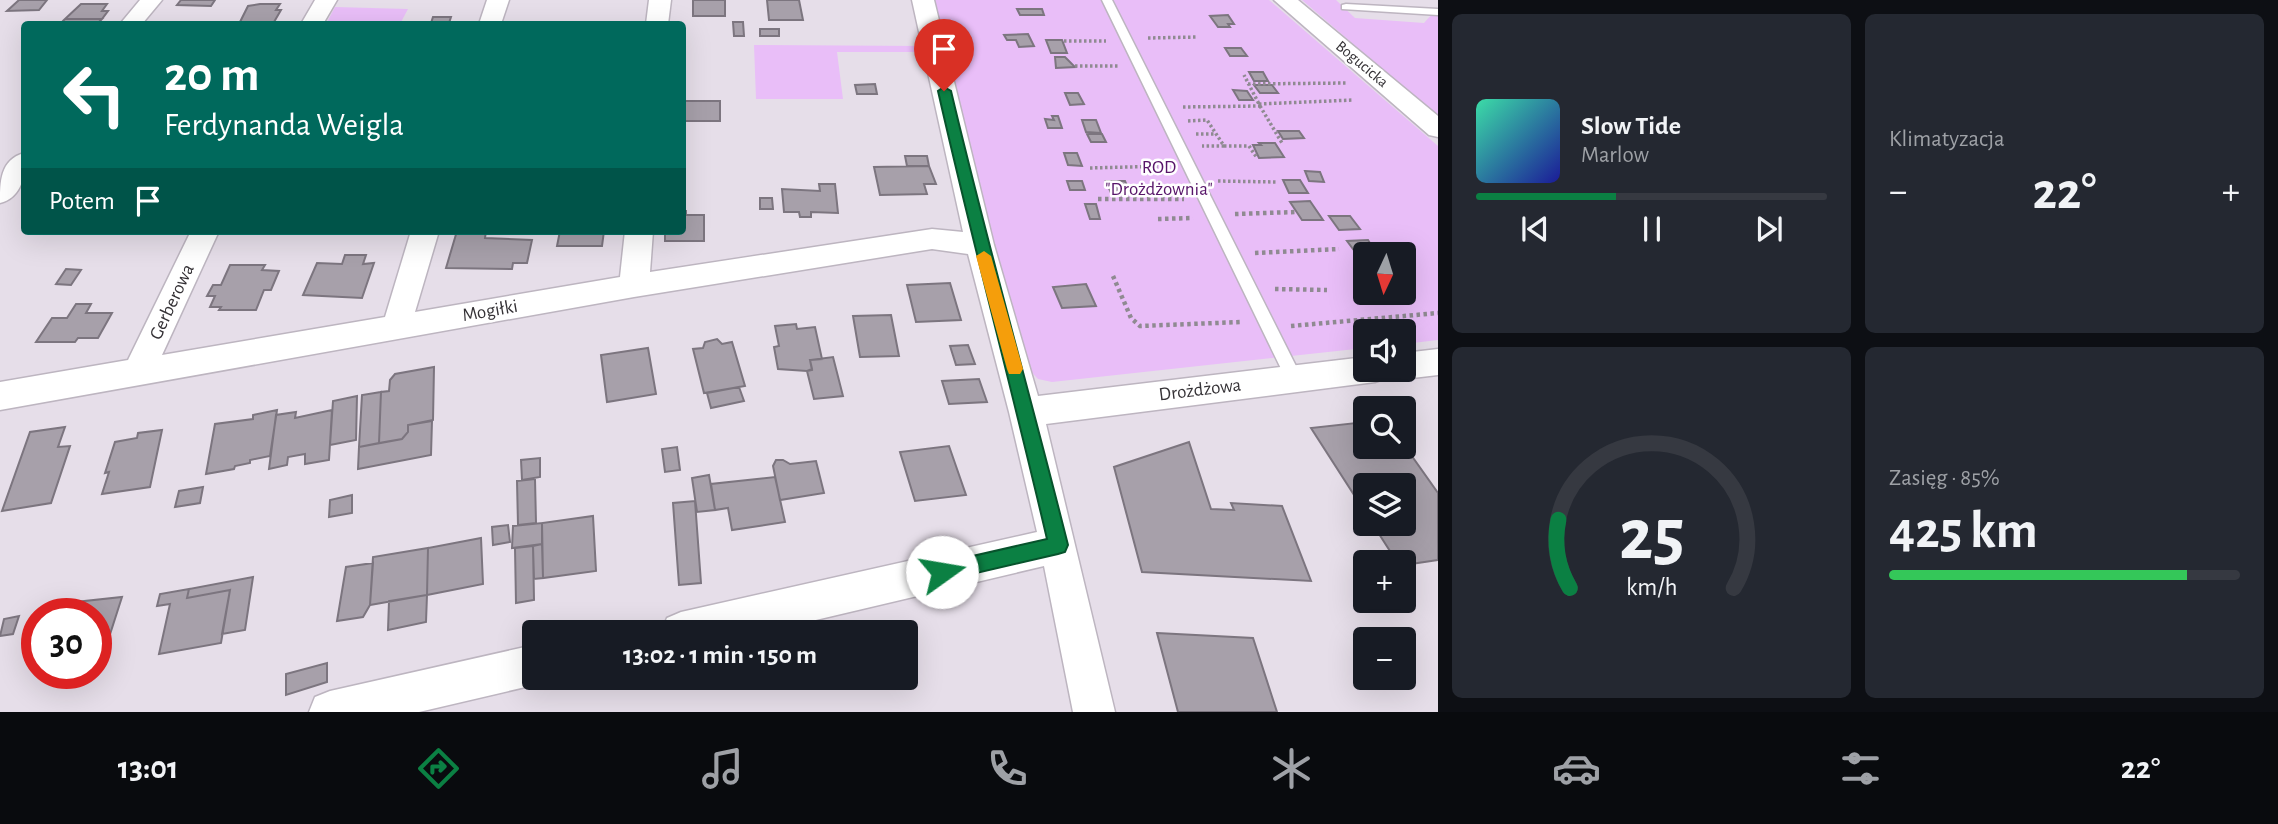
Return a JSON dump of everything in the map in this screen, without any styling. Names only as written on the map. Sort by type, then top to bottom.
[{"type":"street","points":[[133,21],[150,0]]},
{"type":"street","points":[[314,21],[326,0]]},
{"type":"street","points":[[491,21],[498,0]]},
{"type":"street","points":[[657,21],[660,0]]},
{"type":"street","points":[[923,0],[980,245],[1026,412],[1058,545],[1094,712]]},
{"type":"street","name":"Bogucicka","points":[[1285,0],[1438,129]]},
{"type":"street","points":[[0,194],[21,166]]},
{"type":"street","name":"Gerberowa","points":[[138,373],[203,235]]},
{"type":"street","points":[[400,326],[400,312],[424,235]]},
{"type":"street","points":[[634,286],[639,235]]},
{"type":"street","name":"Mogiłki","points":[[0,396],[634,286],[932,239],[980,245]]},
{"type":"street","points":[[1416,365],[1438,362]]},
{"type":"street","name":"Drożdżowa","points":[[1026,412],[1353,371]]},
{"type":"street","points":[[733,620],[1058,545]]},
{"type":"street","points":[[330,712],[522,668]]},
{"type":"lane","points":[[1107,0],[1294,377]]},
{"type":"lane","points":[[1346,7],[1438,12]]},
{"type":"path","points":[[1064,41],[1198,37]]},
{"type":"path","points":[[1075,66],[1140,66]]},
{"type":"path","points":[[1244,75],[1282,143]]},
{"type":"path","points":[[1248,84],[1347,83]]},
{"type":"path","points":[[1160,107],[1353,100]]},
{"type":"path","points":[[1184,121],[1207,120],[1224,146]]},
{"type":"path","points":[[1180,147],[1249,146],[1257,158]]},
{"type":"path","points":[[1090,168],[1189,166]]},
{"type":"path","points":[[1196,180],[1277,182]]},
{"type":"path","points":[[1098,199],[1206,199]]},
{"type":"path","points":[[1158,219],[1296,212]]},
{"type":"path","points":[[1233,254],[1339,249]]},
{"type":"path","points":[[1113,276],[1131,318],[1140,326],[1268,324],[1438,313]]},
{"type":"path","points":[[1250,288],[1327,290]]},
{"type":"green space","name":"ROD \"Drożdżownia\"","points":[[929,0],[1269,0],[1438,146],[1438,340],[1416,343],[1416,319],[1353,319],[1353,349],[1052,382],[1038,379],[1023,363]]},
{"type":"green space","points":[[1302,0],[1336,0],[1355,18],[1424,23],[1432,14],[1438,15],[1438,117]]},
{"type":"green space","points":[[335,7],[408,9],[402,21],[328,21]]},
{"type":"green space","points":[[754,45],[923,46],[925,52],[837,52],[843,99],[756,99]]},
{"type":"building","points":[[19,0],[47,0],[39,10],[7,11]]},
{"type":"building","points":[[181,0],[215,0],[211,6],[177,5]]},
{"type":"building","points":[[693,0],[725,0],[725,16],[693,16]]},
{"type":"building","points":[[767,0],[799,0],[803,20],[769,20]]},
{"type":"building","points":[[81,4],[107,4],[102,11],[108,11],[102,19],[65,19]]},
{"type":"building","points":[[280,4],[276,10],[281,10],[275,21],[240,21],[248,6]]},
{"type":"building","points":[[1017,9],[1042,9],[1044,15],[1020,15]]},
{"type":"building","points":[[1228,15],[1234,24],[1228,24],[1230,27],[1218,27],[1210,16]]},
{"type":"building","points":[[433,17],[451,17],[450,21],[432,21]]},
{"type":"building","points":[[65,19],[102,19],[100,21],[63,21]]},
{"type":"building","points":[[733,22],[743,22],[744,36],[734,36]]},
{"type":"building","points":[[760,29],[779,29],[779,36],[760,36]]},
{"type":"building","points":[[1028,34],[1034,46],[1019,47],[1016,40],[1007,40],[1004,35]]},
{"type":"building","points":[[1046,40],[1062,40],[1067,53],[1051,53]]},
{"type":"building","points":[[1225,48],[1241,48],[1247,56],[1230,56]]},
{"type":"building","points":[[1055,57],[1065,57],[1075,67],[1056,68]]},
{"type":"building","points":[[1249,72],[1263,72],[1268,81],[1254,81]]},
{"type":"building","points":[[875,84],[877,94],[857,94],[855,85]]},
{"type":"building","points":[[1254,85],[1272,85],[1278,93],[1260,93]]},
{"type":"building","points":[[1233,90],[1247,91],[1253,100],[1239,100]]},
{"type":"building","points":[[1065,93],[1078,93],[1084,104],[1070,105]]},
{"type":"building","points":[[686,101],[720,101],[720,121],[686,121]]},
{"type":"building","points":[[1052,116],[1058,116],[1062,128],[1048,128],[1045,119],[1054,120]]},
{"type":"building","points":[[1082,120],[1096,120],[1101,133],[1086,132]]},
{"type":"building","points":[[1278,131],[1299,131],[1304,138],[1283,139]]},
{"type":"building","points":[[1087,134],[1102,134],[1106,142],[1091,142]]},
{"type":"building","points":[[1259,143],[1275,143],[1284,157],[1259,158],[1253,145],[1261,145]]},
{"type":"building","points":[[1064,153],[1077,153],[1082,166],[1068,165]]},
{"type":"building","points":[[905,156],[927,156],[929,166],[907,166]]},
{"type":"building","points":[[929,166],[936,184],[924,184],[927,194],[880,195],[874,167]]},
{"type":"building","points":[[1305,171],[1320,172],[1324,182],[1309,181]]},
{"type":"building","points":[[1283,180],[1300,180],[1308,193],[1289,193]]},
{"type":"building","points":[[1067,181],[1082,181],[1085,190],[1070,190]]},
{"type":"building","points":[[1106,181],[1125,181],[1130,193],[1111,193]]},
{"type":"building","points":[[819,184],[835,184],[838,213],[811,212],[811,217],[800,217],[799,212],[784,212],[782,189],[820,191]]},
{"type":"building","points":[[760,198],[772,198],[773,209],[760,209]]},
{"type":"building","points":[[1310,201],[1323,220],[1302,220],[1290,202]]},
{"type":"building","points":[[1085,204],[1096,204],[1100,219],[1090,219]]},
{"type":"building","points":[[686,215],[704,215],[704,241],[665,241],[665,235],[686,235]]},
{"type":"building","points":[[1329,216],[1350,216],[1360,229],[1339,230]]},
{"type":"building","points":[[456,235],[532,240],[527,263],[513,263],[512,269],[446,268]]},
{"type":"building","points":[[559,235],[603,235],[602,246],[557,246]]},
{"type":"building","points":[[1347,241],[1369,242],[1353,242],[1353,249]]},
{"type":"building","points":[[345,255],[366,255],[363,264],[374,263],[362,298],[303,295],[317,263],[342,264]]},
{"type":"building","points":[[230,265],[265,265],[262,270],[279,271],[271,290],[264,290],[256,310],[219,310],[221,307],[210,307],[215,296],[207,296],[213,285],[221,285]]},
{"type":"building","points":[[66,269],[81,270],[71,285],[56,284]]},
{"type":"building","points":[[950,283],[961,320],[916,322],[907,285]]},
{"type":"building","points":[[1086,284],[1096,306],[1062,308],[1053,287]]},
{"type":"building","points":[[76,304],[91,304],[86,313],[112,313],[98,338],[78,338],[75,342],[36,342],[52,318],[67,318]]},
{"type":"building","points":[[891,315],[899,356],[860,357],[853,316]]},
{"type":"building","points":[[796,324],[797,329],[815,327],[822,359],[810,360],[812,369],[807,371],[778,369],[774,347],[779,346],[775,326]]},
{"type":"building","points":[[717,339],[722,344],[732,342],[745,386],[704,393],[693,349],[703,348],[705,342]]},
{"type":"building","points":[[968,345],[975,364],[956,365],[950,346]]},
{"type":"building","points":[[648,348],[656,394],[607,402],[601,355]]},
{"type":"building","points":[[833,357],[843,396],[814,399],[807,371],[812,370],[810,360]]},
{"type":"building","points":[[434,367],[433,420],[408,425],[408,432],[402,439],[379,443],[381,392],[389,391],[390,380],[395,374]]},
{"type":"building","points":[[979,379],[987,402],[949,404],[942,381]]},
{"type":"building","points":[[739,387],[744,401],[711,408],[707,393]]},
{"type":"building","points":[[381,392],[379,443],[359,447],[362,395]]},
{"type":"building","points":[[357,396],[356,440],[330,445],[333,401]]},
{"type":"building","points":[[277,410],[270,456],[250,460],[250,463],[235,466],[234,469],[206,474],[215,424],[253,419],[253,415]]},
{"type":"building","points":[[332,410],[329,460],[305,464],[305,454],[288,457],[287,465],[269,469],[276,415],[296,412],[295,418]]},
{"type":"building","points":[[432,421],[431,455],[358,469],[359,447],[402,439],[408,432],[408,425]]},
{"type":"building","points":[[1353,423],[1353,459],[1414,459],[1438,493],[1438,560],[1416,563],[1416,550],[1389,550],[1380,536],[1416,536],[1416,473],[1353,473],[1353,493],[1311,428]]},
{"type":"building","points":[[65,427],[58,447],[70,446],[51,503],[2,511],[30,432]]},
{"type":"building","points":[[162,430],[150,487],[102,494],[109,472],[105,473],[115,442],[137,438],[138,433]]},
{"type":"building","points":[[1189,442],[1211,509],[1234,510],[1231,503],[1282,506],[1311,581],[1142,572],[1114,467]]},
{"type":"building","points":[[949,446],[966,495],[915,501],[900,452]]},
{"type":"building","points":[[677,447],[680,470],[665,472],[662,449]]},
{"type":"building","points":[[540,458],[540,477],[522,480],[521,460]]},
{"type":"building","points":[[776,460],[790,464],[816,461],[824,493],[780,500],[773,466]]},
{"type":"building","points":[[709,475],[715,510],[697,512],[692,478]]},
{"type":"building","points":[[775,477],[785,522],[732,530],[728,508],[715,510],[711,484]]},
{"type":"building","points":[[535,479],[536,523],[518,525],[517,481]]},
{"type":"building","points":[[203,487],[200,503],[175,507],[179,491]]},
{"type":"building","points":[[352,495],[352,513],[329,517],[330,500]]},
{"type":"building","points":[[695,501],[701,583],[679,585],[673,503]]},
{"type":"building","points":[[593,516],[596,571],[543,578],[542,523]]},
{"type":"building","points":[[542,523],[542,544],[512,548],[513,526]]},
{"type":"building","points":[[508,525],[510,542],[493,545],[492,527]]},
{"type":"building","points":[[481,538],[483,584],[427,595],[428,548]]},
{"type":"building","points":[[542,544],[543,578],[534,579],[533,546]]},
{"type":"building","points":[[533,546],[534,600],[516,603],[515,548]]},
{"type":"building","points":[[428,548],[427,595],[370,605],[373,557]]},
{"type":"building","points":[[373,563],[370,605],[363,617],[337,621],[346,567]]},
{"type":"building","points":[[253,577],[245,630],[222,634],[230,590],[187,598],[189,589]]},
{"type":"building","points":[[189,589],[187,598],[230,590],[221,643],[159,654],[170,604],[157,606],[160,594]]},
{"type":"building","points":[[427,595],[426,622],[388,630],[389,601]]},
{"type":"building","points":[[122,597],[112,628],[112,598]]},
{"type":"building","points":[[19,616],[13,634],[0,636],[4,619]]},
{"type":"building","points":[[1157,633],[1253,638],[1277,712],[1178,712]]},
{"type":"building","points":[[327,663],[327,682],[286,695],[286,674]]},
{"type":"slow traffic","points":[[984,256],[1015,369]]},
{"type":"route","points":[[942,572],[1058,545],[1026,412],[980,245],[944,91]]}]
